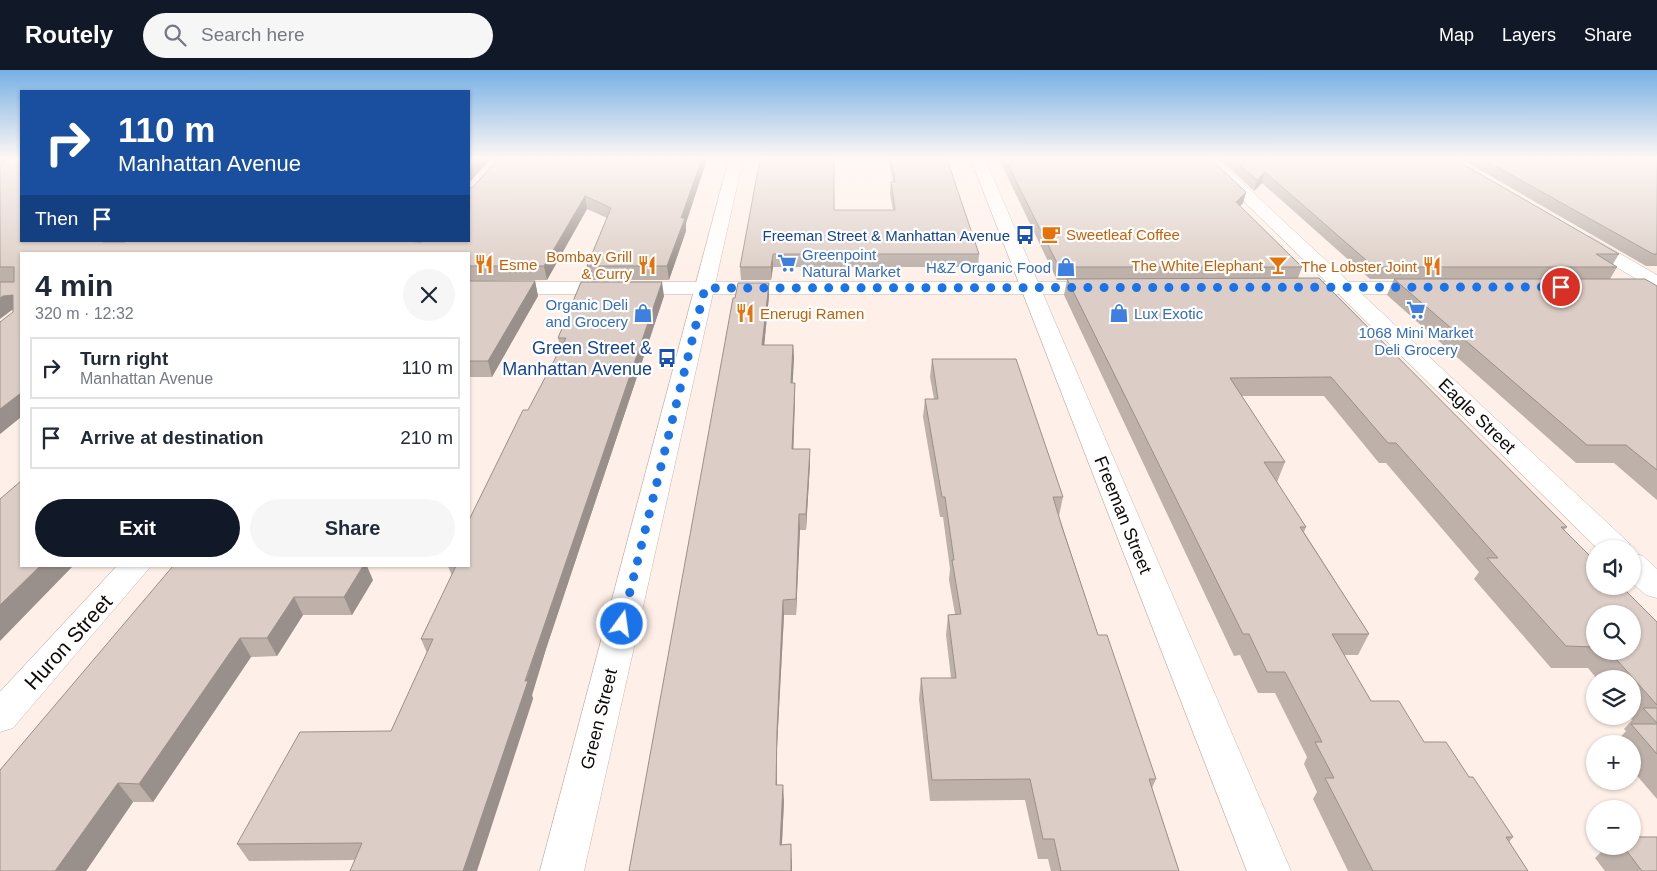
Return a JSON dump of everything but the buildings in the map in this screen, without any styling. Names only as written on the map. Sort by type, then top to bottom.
[{"type":"street","name":"Green Street","points":[[562,871],[727,196]]},
{"type":"street","name":"Freeman Street","points":[[993,196],[1269,871]]},
{"type":"street","name":"Eagle Street","points":[[1247,196],[1608,540]]},
{"type":"street","points":[[1574,234],[1657,283]]},
{"type":"street","points":[[1625,287],[1657,287]]},
{"type":"street","points":[[470,288],[1122,288]]},
{"type":"street","points":[[1268,288],[1450,288]]},
{"type":"street","name":"Huron Street","points":[[0,717],[134,567]]},
{"type":"street","points":[[1641,572],[1657,587]]},
{"type":"place","name":"Sweetleaf Coffee","points":[[1051,234]]},
{"type":"place","name":"Freeman Street & Manhattan Avenue","points":[[1025,235]]},
{"type":"place","name":"Greenpoint Natural Market","points":[[787,263]]},
{"type":"place","name":"Esme","points":[[484,264]]},
{"type":"place","name":"Bombay Grill & Curry","points":[[647,265]]},
{"type":"place","name":"The White Elephant","points":[[1278,265]]},
{"type":"place","name":"The Lobster Joint","points":[[1432,266]]},
{"type":"place","name":"H&Z Organic Food","points":[[1066,267]]},
{"type":"place","name":"1068 Mini Market Deli Grocery","points":[[1416,310]]},
{"type":"place","name":"Organic Deli and Grocery","points":[[643,313]]},
{"type":"place","name":"Enerugi Ramen","points":[[745,313]]},
{"type":"place","name":"Lux Exotic","points":[[1119,313]]},
{"type":"place","name":"Green Street & Manhattan Avenue","points":[[667,358]]},
{"type":"route","points":[[622,624],[705,288],[1561,287]]}]
